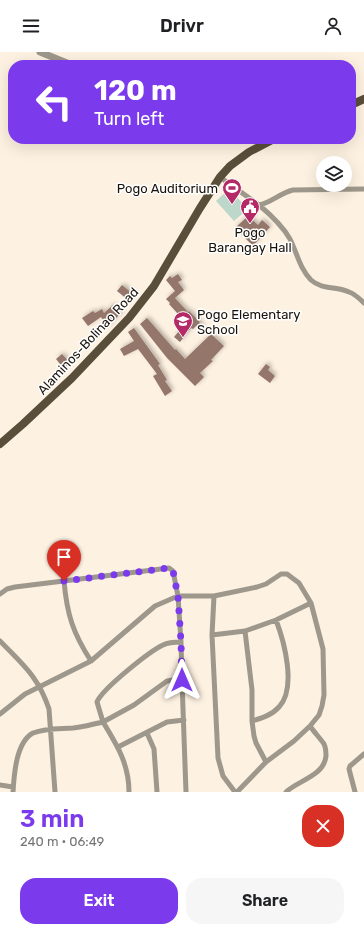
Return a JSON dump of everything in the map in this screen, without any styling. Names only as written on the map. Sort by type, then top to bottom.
[{"type":"main road","name":"Alaminos-Bolinao Road","points":[[0,444],[72,378],[128,318],[154,286],[220,177],[230,166],[263,144]]},
{"type":"street","points":[[40,52],[60,60]]},
{"type":"street","points":[[220,177],[259,205],[282,226],[290,239],[304,270],[312,280],[318,285],[327,288],[349,291],[364,303]]},
{"type":"street","points":[[259,205],[269,202],[282,193],[293,190],[364,189]]},
{"type":"street","points":[[0,594],[15,587],[169,568],[174,573],[178,596],[181,642],[186,792]]},
{"type":"street","points":[[0,714],[25,694],[90,661],[150,610],[178,596],[214,596],[257,587],[266,584],[284,574],[293,578],[299,583],[311,603],[323,649],[324,695],[322,706],[319,715],[310,726],[294,741],[266,762],[236,792],[223,776],[218,758],[212,635],[214,596]]},
{"type":"street","points":[[64,581],[66,605],[72,626],[79,643],[90,661]]},
{"type":"street","points":[[212,635],[245,631],[276,620],[311,603]]},
{"type":"street","points":[[252,721],[267,716],[279,707],[287,693],[287,659],[276,620]]},
{"type":"street","points":[[245,631],[252,690],[252,721],[256,743],[266,762]]},
{"type":"street","points":[[0,641],[30,672],[40,686],[49,710],[55,792]]},
{"type":"street","points":[[129,792],[129,780],[118,747],[103,722],[97,702],[104,691],[142,659],[162,646],[169,643],[181,642]]},
{"type":"street","points":[[0,785],[13,789],[20,748],[34,733],[50,729],[73,728],[103,722],[134,705],[167,681],[182,680]]},
{"type":"street","points":[[118,747],[166,722],[184,720]]},
{"type":"street","points":[[286,792],[299,782],[318,772],[325,763],[326,749],[310,726]]},
{"type":"street","points":[[147,733],[153,743],[157,792]]},
{"type":"street","points":[[355,792],[349,769],[350,766],[364,754]]},
{"type":"green space","name":"Pogo Auditorium","points":[[229,189],[248,209],[234,221],[216,201]]},
{"type":"building","points":[[248,216],[258,225],[262,220],[270,227],[253,246],[235,228]]},
{"type":"building","points":[[178,274],[182,280],[178,282],[184,290],[175,298],[200,322],[199,323],[203,327],[200,330],[196,326],[193,329],[191,328],[180,342],[174,337],[186,323],[166,299],[175,291],[166,280],[170,276],[172,278]]},
{"type":"building","points":[[122,285],[133,294],[128,300],[117,291]]},
{"type":"building","points":[[113,305],[121,313],[108,327],[101,317],[88,326],[82,318],[93,311],[95,313],[102,309],[104,313]]},
{"type":"building","points":[[147,318],[175,350],[176,349],[185,359],[211,334],[224,346],[211,360],[213,361],[200,373],[204,377],[195,386],[167,358],[140,324]]},
{"type":"building","points":[[134,328],[160,364],[158,365],[167,380],[165,381],[172,391],[165,396],[153,376],[157,374],[138,349],[124,356],[120,349],[134,341],[128,332]]},
{"type":"building","points":[[62,354],[70,363],[64,369],[56,359]]},
{"type":"building","points":[[266,364],[270,367],[268,370],[275,376],[270,383],[258,374]]},
{"type":"place","name":"Pogo Auditorium","points":[[232,205]]},
{"type":"place","name":"Pogo Barangay Hall","points":[[250,224]]},
{"type":"place","name":"Pogo Elementary School","points":[[183,338]]},
{"type":"route","points":[[64,581],[169,568],[173,571],[178,596],[182,680]]}]
